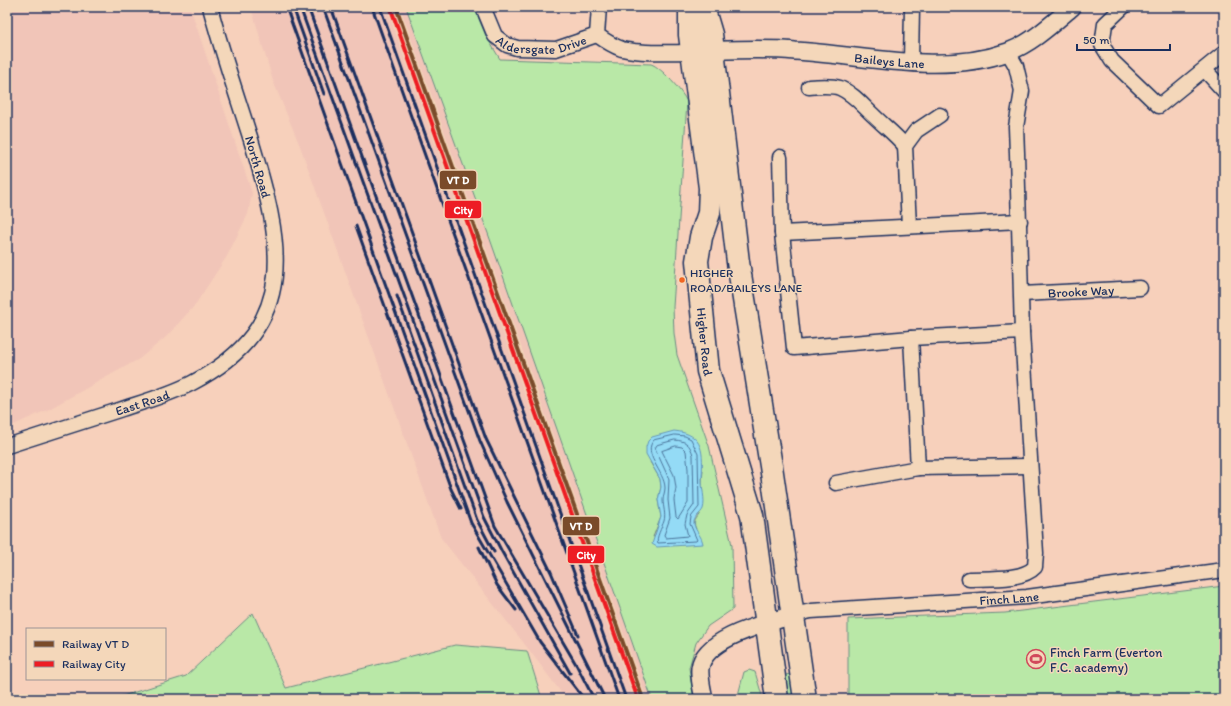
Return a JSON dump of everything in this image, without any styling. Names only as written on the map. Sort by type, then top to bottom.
[{"type":"highway","name":"Higher Road","points":[[690,7],[692,52],[710,188],[709,214],[701,237],[697,260],[708,371],[752,515],[777,699]]},
{"type":"highway","points":[[704,7],[711,34],[738,262],[771,466],[805,699]]},
{"type":"street","name":"North Road","points":[[210,7],[263,181],[275,234],[275,281],[268,309],[258,328]]},
{"type":"street","name":"Aldersgate Drive","points":[[483,7],[495,36],[507,45],[518,48],[556,50],[597,35]]},
{"type":"street","points":[[598,7],[597,35],[621,49],[648,52],[692,52]]},
{"type":"street","points":[[911,62],[912,7]]},
{"type":"street","name":"Baileys Lane","points":[[692,52],[739,49],[794,51],[911,62],[954,64],[1008,52],[1034,37],[1072,7]]},
{"type":"street","points":[[1123,7],[1105,24],[1102,45],[1112,61],[1159,106],[1224,53]]},
{"type":"street","points":[[969,579],[1021,576],[1030,573],[1035,568],[1036,553],[1022,332],[1020,221],[1016,127],[1022,91],[1016,66],[1008,52]]},
{"type":"street","points":[[1205,70],[1224,91]]},
{"type":"street","points":[[810,87],[824,86],[839,88],[852,95],[875,117],[892,130],[906,146]]},
{"type":"street","points":[[909,226],[906,146],[916,131],[940,115]]},
{"type":"street","points":[[780,157],[782,234],[794,348],[911,338],[1022,332]]},
{"type":"street","points":[[782,234],[1020,221]]},
{"type":"street","name":"Brooke Way","points":[[1022,294],[1140,288]]},
{"type":"street","name":"East Road","points":[[7,446],[146,401],[191,383],[230,359],[246,344],[258,328]]},
{"type":"street","points":[[911,338],[918,468]]},
{"type":"street","points":[[836,483],[918,468],[1030,466]]},
{"type":"street","name":"Finch Lane","points":[[793,616],[811,611],[1027,597],[1224,570]]},
{"type":"street","points":[[704,699],[700,668],[706,654],[712,647],[737,634],[793,616]]},
{"type":"shaded area","points":[[7,7],[190,7],[252,193],[248,214],[227,256],[195,305],[166,337],[139,359],[49,409],[7,428]]},
{"type":"shaded area","points":[[251,7],[406,7],[490,239],[652,699],[563,699],[560,691],[523,642],[441,538],[300,146],[273,81]]},
{"type":"green space","points":[[406,7],[474,7],[486,36],[500,59],[651,64],[671,80],[687,102],[673,307],[674,333],[677,355],[709,446],[732,545],[733,609],[708,626],[696,643],[689,668],[694,699],[652,699],[490,239]],"holes":[[[650,462],[703,470],[702,504],[695,521],[696,529],[653,537],[661,517],[658,500],[661,487],[660,479]]]},
{"type":"green space","name":"Finch Farm (Everton F.C. academy)","points":[[1224,586],[1224,699],[848,699],[848,619],[1005,613]]},
{"type":"green space","points":[[253,613],[286,688],[455,645],[527,651],[542,699],[113,699],[186,676]]},
{"type":"green space","points":[[749,670],[755,672],[763,699],[737,699],[744,672]]},
{"type":"green space","points":[[795,673],[798,699],[784,699],[781,676]]},
{"type":"water","points":[[674,431],[692,436],[700,446],[702,453],[704,505],[702,511],[696,517],[694,524],[703,544],[657,547],[652,544],[661,517],[658,500],[661,487],[660,479],[646,454],[646,447],[648,441],[652,437]]},
{"type":"railway","points":[[286,7],[471,523],[540,642],[584,699]]},
{"type":"railway","points":[[293,7],[324,94]]},
{"type":"railway","points":[[300,7],[484,517],[570,673]]},
{"type":"railway","points":[[308,7],[495,526],[577,666],[594,699]]},
{"type":"railway","points":[[323,7],[480,441],[507,502],[605,699]]},
{"type":"railway","points":[[331,7],[486,439],[551,572],[578,635]]},
{"type":"railway","points":[[372,7],[619,699]]},
{"type":"railway","points":[[380,7],[626,699]]},
{"type":"railway","points":[[356,226],[451,489],[461,509]]},
{"type":"railway","points":[[397,296],[477,520],[494,552]]},
{"type":"railway","points":[[479,547],[497,585],[516,610]]},
{"type":"transit line","points":[[396,7],[643,699]]},
{"type":"rail line","name":"City","points":[[391,9],[638,699]]},
{"type":"place","name":"HIGHER ROAD/BAILEYS LANE","points":[[682,280]]},
{"type":"place","name":"Finch Farm (Everton F.C. academy)","points":[[1036,659]]}]
